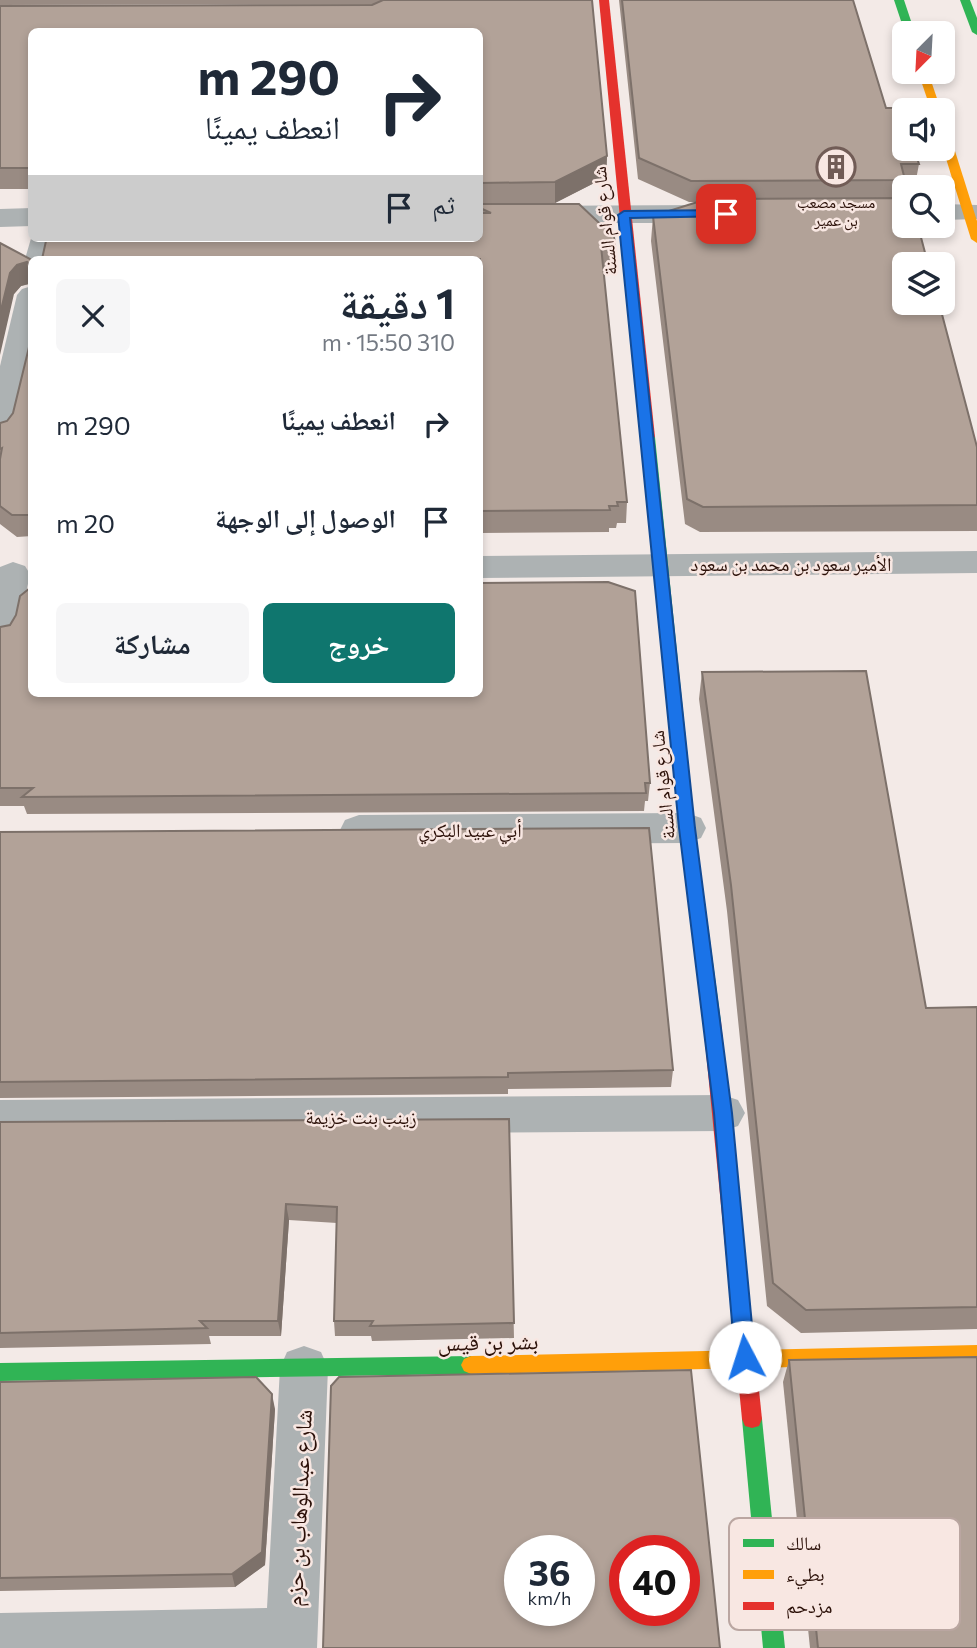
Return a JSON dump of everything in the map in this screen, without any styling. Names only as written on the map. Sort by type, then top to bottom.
[{"type":"street","name":"شارع قوام السنة","points":[[604,0],[687,828],[723,1113],[761,1518]]},
{"type":"street","points":[[899,0],[906,21]]},
{"type":"street","points":[[965,0],[977,32]]},
{"type":"street","points":[[948,161],[956,212],[977,239]]},
{"type":"street","points":[[483,215],[731,214]]},
{"type":"street","points":[[0,218],[28,217]]},
{"type":"street","points":[[0,433],[28,312]]},
{"type":"street","name":"الأمير سعود بن محمد بن سعود","points":[[483,567],[977,562]]},
{"type":"street","points":[[0,632],[15,574]]},
{"type":"street","name":"أبي عبيد البكري","points":[[330,830],[687,828]]},
{"type":"street","name":"زينب بنت خزيمة","points":[[0,1118],[723,1113]]},
{"type":"street","name":"بشر بن قيس","points":[[0,1372],[977,1354]]},
{"type":"street","name":"شارع عبدالوهاب بن حزم","points":[[292,1640],[304,1368]]},
{"type":"street","name":"شارع قوام السنة","points":[[772,1630],[774,1648]]},
{"type":"street","points":[[0,1639],[292,1640]]},
{"type":"building","points":[[383,0],[592,0],[607,156],[555,182],[483,183],[483,28],[28,28],[28,168],[0,168],[0,6],[372,5]]},
{"type":"building","points":[[622,0],[853,0],[886,108],[892,108],[892,161],[918,161],[919,164],[901,164],[904,175],[892,175],[892,180],[691,181],[639,158]]},
{"type":"building","points":[[892,198],[892,238],[921,238],[925,252],[892,252],[892,315],[942,315],[977,447],[977,505],[703,507],[687,499],[653,216],[707,199]]},
{"type":"building","points":[[483,204],[579,204],[614,237],[615,245],[601,246],[627,502],[617,502],[618,506],[609,506],[610,510],[483,511],[483,256],[43,256],[46,242],[483,242],[483,213],[491,213],[483,209]]},
{"type":"building","points":[[0,243],[28,258],[28,263],[17,265],[10,273],[0,314]]},
{"type":"building","points":[[28,351],[28,515],[12,515],[0,506],[0,423],[7,421],[13,413]]},
{"type":"building","points":[[608,582],[635,591],[650,783],[645,783],[646,793],[22,797],[33,788],[0,788],[0,627],[10,625],[16,615],[20,596],[28,590],[28,697],[483,697],[483,583]]},
{"type":"building","points":[[866,671],[926,1008],[977,1007],[977,1307],[806,1310],[773,1283],[731,885],[702,672]]},
{"type":"building","points":[[649,828],[673,1070],[508,1073],[508,1077],[0,1082],[0,832]]},
{"type":"building","points":[[509,1119],[514,1323],[370,1326],[373,1321],[334,1321],[337,1207],[286,1204],[278,1321],[200,1321],[207,1328],[0,1333],[0,1122]]},
{"type":"building","points":[[977,1357],[977,1648],[818,1648],[816,1630],[960,1630],[960,1518],[805,1518],[789,1360]]},
{"type":"building","points":[[691,1370],[720,1648],[323,1648],[331,1386],[339,1377]]},
{"type":"building","points":[[256,1377],[272,1394],[262,1552],[232,1574],[0,1578],[0,1382]]},
{"type":"traffic: fast","points":[[899,0],[906,21]]},
{"type":"traffic: fast","points":[[965,0],[977,32]]},
{"type":"traffic: fast","points":[[648,437],[687,828],[712,1022]]},
{"type":"traffic: fast","points":[[0,1372],[471,1365]]},
{"type":"traffic: fast","points":[[752,1419],[762,1518]]},
{"type":"traffic: fast","points":[[772,1630],[774,1648]]},
{"type":"traffic: slow","points":[[927,84],[932,98]]},
{"type":"traffic: slow","points":[[952,161],[977,239]]},
{"type":"traffic: slow","points":[[471,1365],[977,1354]]},
{"type":"traffic: jam","points":[[604,0],[648,437]]},
{"type":"traffic: jam","points":[[712,1022],[752,1419]]},
{"type":"place","name":"مسجد مصعب بن عمير","points":[[836,167]]},
{"type":"route","points":[[726,214],[624,215],[687,828],[723,1113],[745,1357]]}]
